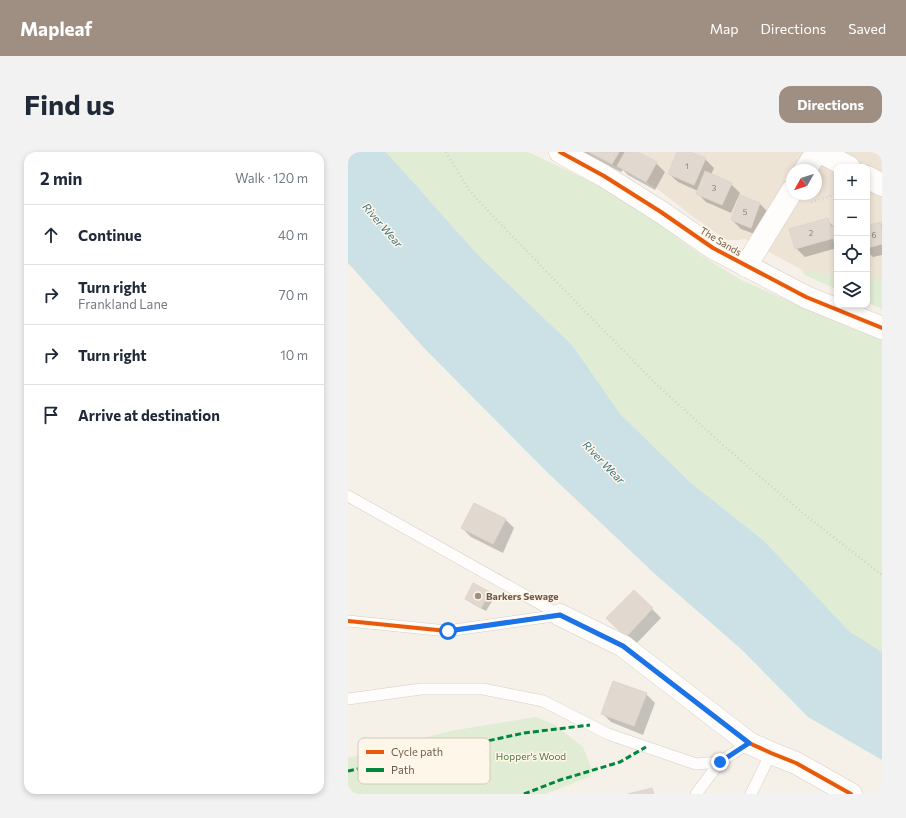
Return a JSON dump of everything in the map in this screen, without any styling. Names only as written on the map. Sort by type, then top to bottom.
[{"type":"street","name":"The Sands","points":[[560,152],[604,176],[661,212],[713,248],[806,297],[882,328]]},
{"type":"street","points":[[809,164],[816,152]]},
{"type":"street","points":[[820,152],[843,164]]},
{"type":"street","points":[[870,179],[882,185]]},
{"type":"street","points":[[746,266],[786,200]]},
{"type":"street","points":[[560,615],[623,646],[749,743],[796,763],[851,794]]},
{"type":"lane","points":[[348,496],[560,615]]},
{"type":"lane","points":[[348,621],[448,631],[560,615]]},
{"type":"lane","points":[[348,699],[421,689],[483,689],[543,701],[608,734],[696,764],[720,762]]},
{"type":"lane","points":[[696,794],[720,762],[749,743]]},
{"type":"lane","points":[[751,794],[771,753]]},
{"type":"path","points":[[446,152],[470,190],[491,214],[654,382],[724,446],[804,514],[882,575]]},
{"type":"shaded area","points":[[589,152],[882,152],[882,309],[870,303],[870,164],[834,164],[834,288],[805,275],[802,270],[745,239],[727,240],[696,219],[655,187]]},
{"type":"green space","points":[[386,152],[528,152],[598,185],[660,225],[702,256],[741,280],[848,327],[882,340],[882,652],[850,632],[764,541],[690,482],[621,415],[572,345],[479,256]]},
{"type":"green space","points":[[802,270],[834,275],[834,288],[805,275]]},
{"type":"green space","points":[[870,278],[882,279],[882,309],[870,303]]},
{"type":"green space","name":"Hopper's Wood","points":[[536,717],[555,725],[583,747],[592,770],[589,777],[545,794],[348,794],[348,758],[358,755],[358,784],[490,784],[490,738],[424,738],[450,731]]},
{"type":"water","name":"River Wear","points":[[348,152],[386,152],[479,256],[572,345],[621,415],[690,482],[764,541],[850,632],[882,652],[882,760],[808,717],[741,649],[656,575],[547,472],[425,349],[348,263]]},
{"type":"building","points":[[589,152],[619,152],[612,164]]},
{"type":"building","points":[[625,152],[638,152],[657,162],[646,182],[617,166]]},
{"type":"building","points":[[677,152],[690,152],[706,158],[694,185],[668,174]]},
{"type":"building","points":[[705,171],[732,183],[722,205],[696,194]]},
{"type":"building","points":[[740,195],[760,203],[751,228],[731,220]]},
{"type":"building","points":[[828,218],[834,238],[795,249],[789,229]]},
{"type":"building","points":[[881,222],[882,244],[870,247],[870,225]]},
{"type":"building","points":[[834,226],[834,241],[830,227]]},
{"type":"building","points":[[474,503],[506,519],[493,544],[461,528]]},
{"type":"building","name":"Barkers Sewage","points":[[473,583],[490,592],[481,608],[465,599]]},
{"type":"building","points":[[634,590],[653,608],[626,637],[606,618]]},
{"type":"building","points":[[613,681],[647,693],[634,726],[601,714]]},
{"type":"building","points":[[652,788],[654,794],[628,794]]},
{"type":"marked path","points":[[490,740],[524,733],[590,725]]},
{"type":"marked path","points":[[524,794],[560,780],[620,762],[646,747]]},
{"type":"marked path","points":[[348,771],[358,769]]},
{"type":"cycle path","points":[[560,152],[604,176],[661,212],[713,248],[806,297],[882,328]]},
{"type":"cycle path","points":[[348,621],[447,631],[560,615],[623,646],[749,743],[796,763],[851,794]]},
{"type":"place","name":"Barkers Sewage","points":[[478,596]]},
{"type":"route","points":[[448,631],[560,615],[623,646],[749,743],[720,762]]}]
